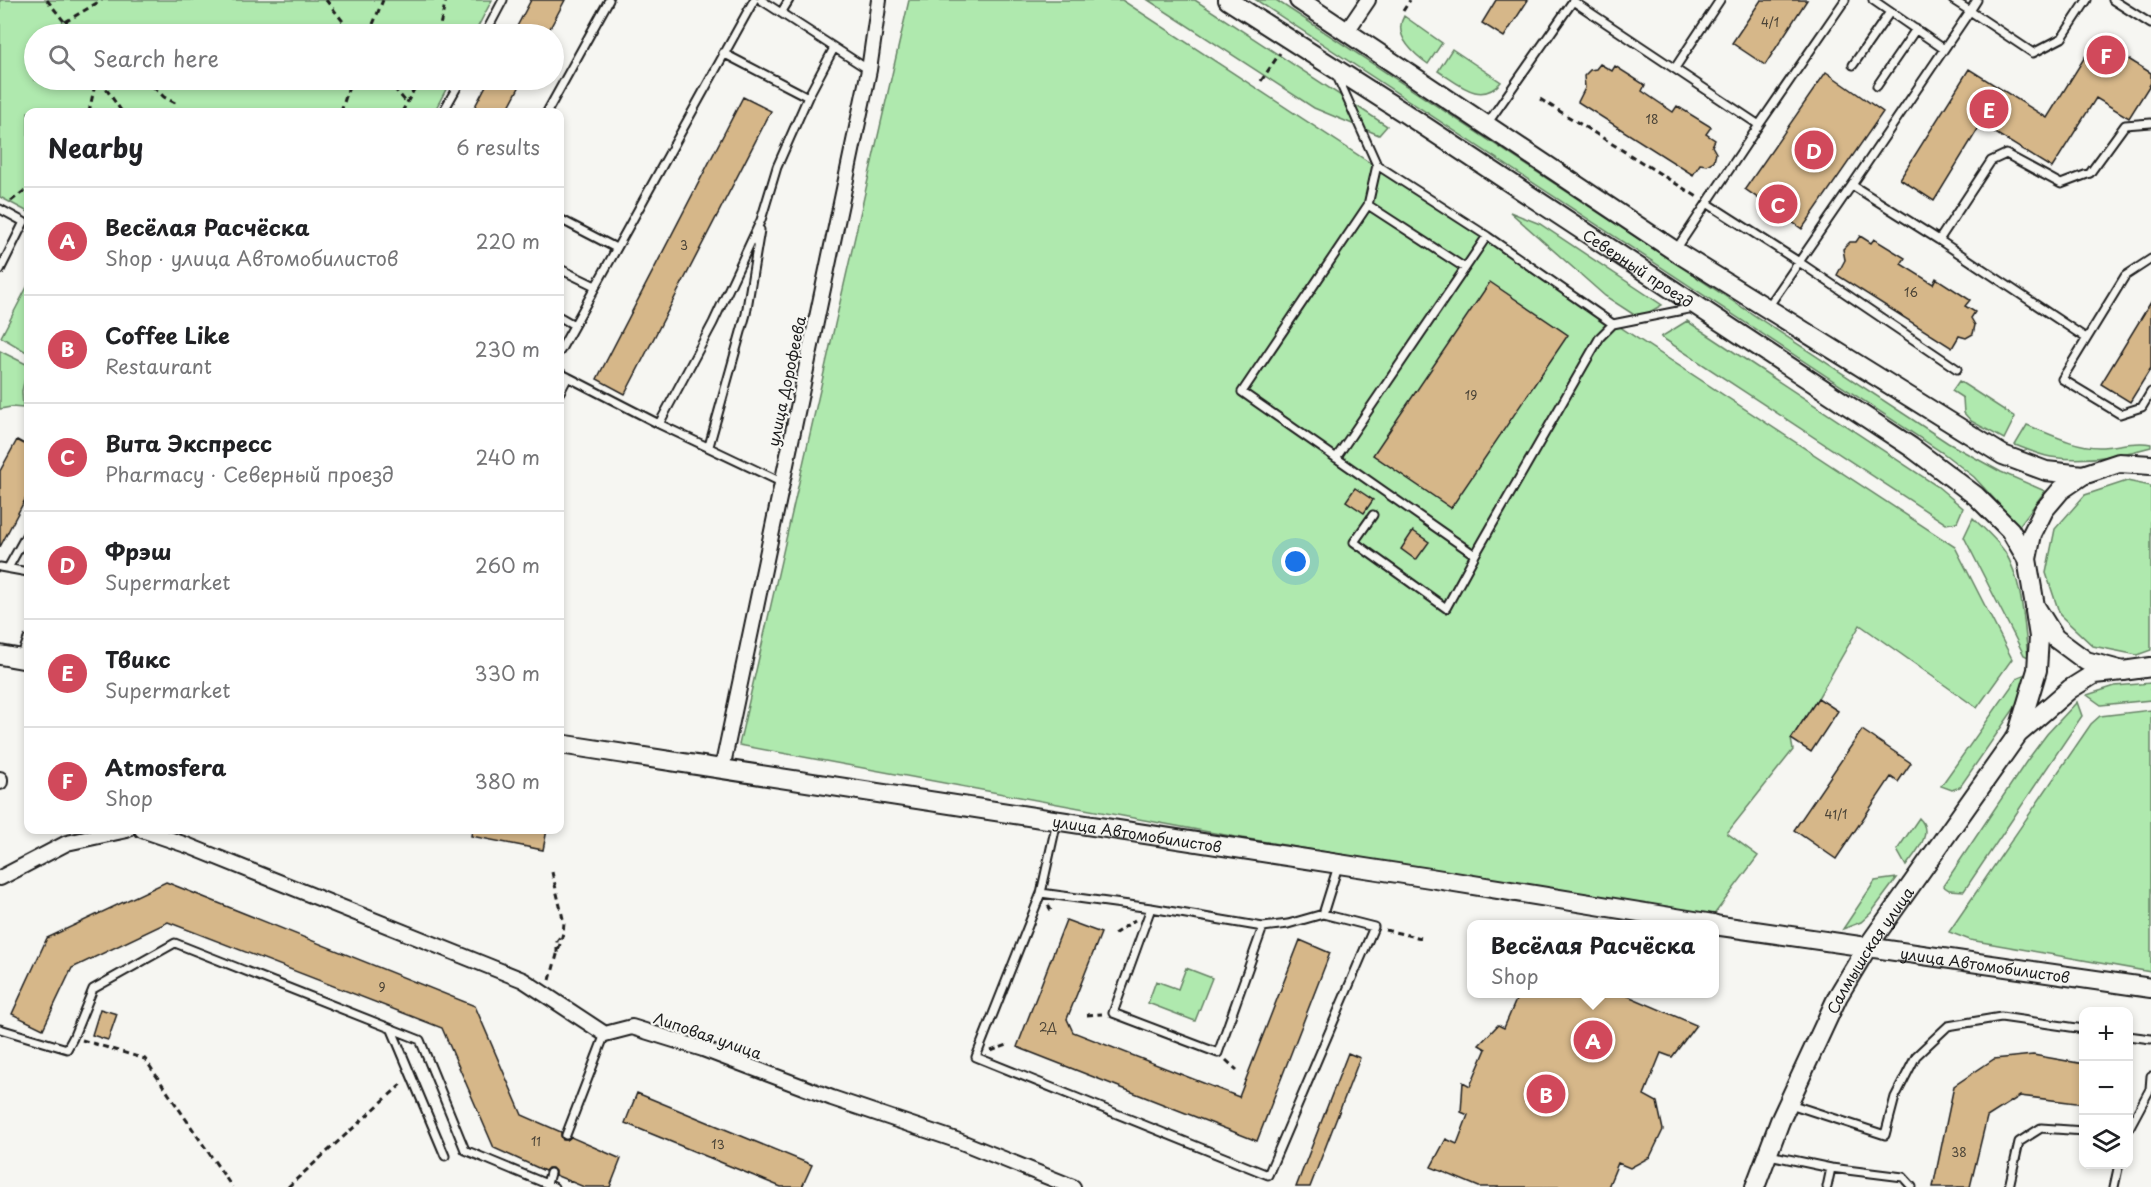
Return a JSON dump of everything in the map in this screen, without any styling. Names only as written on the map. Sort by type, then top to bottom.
[{"type":"main road","name":"Северный проезд","points":[[1228,0],[1911,447],[1976,496],[2010,530],[2027,559]]},
{"type":"main road","points":[[1299,0],[1675,251],[2003,455],[2046,471],[2083,475]]},
{"type":"main road","points":[[2018,734],[2037,670],[2039,637],[2027,559],[2032,534],[2044,510],[2061,490],[2083,475],[2119,463],[2151,465]]},
{"type":"main road","points":[[2035,606],[2055,638],[2086,661],[2123,671]]},
{"type":"main road","points":[[0,655],[24,659]]},
{"type":"main road","points":[[2018,734],[2070,689],[2094,674],[2151,667]]},
{"type":"main road","name":"Салмышская улица","points":[[1755,1187],[1788,1103],[1838,996],[1868,946],[2018,734]]},
{"type":"main road","name":"улица Автомобилистов","points":[[564,745],[1339,864],[1683,920]]},
{"type":"main road","name":"улица Автомобилистов","points":[[1719,926],[2151,988]]},
{"type":"street","name":"улица Дорофеева","points":[[722,769],[869,70],[879,0]]},
{"type":"street","points":[[1347,31],[1368,0]]},
{"type":"street","points":[[0,878],[67,843],[109,834]]},
{"type":"street","points":[[154,834],[189,846],[523,980],[605,1034]]},
{"type":"street","name":"Липовая улица","points":[[605,1034],[632,1028],[703,1049],[832,1098],[959,1141],[1073,1187]]},
{"type":"lane","points":[[490,24],[503,0]]},
{"type":"lane","points":[[564,81],[609,0]]},
{"type":"lane","points":[[564,344],[754,0]]},
{"type":"lane","points":[[760,0],[869,70]]},
{"type":"lane","points":[[781,13],[789,0]]},
{"type":"lane","points":[[1487,125],[1574,0],[1759,124]]},
{"type":"lane","points":[[1675,68],[1720,0]]},
{"type":"lane","points":[[1675,251],[1845,0]]},
{"type":"lane","points":[[1873,0],[1944,49]]},
{"type":"lane","points":[[1953,0],[2033,53],[2062,38],[2087,0]]},
{"type":"lane","points":[[1767,309],[1977,0]]},
{"type":"lane","points":[[2113,0],[2151,24]]},
{"type":"lane","points":[[1853,65],[1890,12]]},
{"type":"lane","points":[[1877,86],[1916,29]]},
{"type":"lane","points":[[709,446],[746,314],[761,220],[777,167],[808,97],[834,48]]},
{"type":"lane","points":[[723,53],[808,97]]},
{"type":"lane","points":[[1333,68],[1377,165],[1487,236],[1613,324]]},
{"type":"lane","points":[[445,108],[455,90]]},
{"type":"lane","points":[[549,108],[559,90]]},
{"type":"lane","points":[[1939,240],[1991,161],[2006,154],[2061,184],[2090,173],[2125,125],[2151,123]]},
{"type":"lane","points":[[1377,165],[1368,205],[1242,392],[1475,555]]},
{"type":"lane","points":[[1852,184],[2086,338]]},
{"type":"lane","points":[[1707,203],[1957,369]]},
{"type":"lane","points":[[1368,205],[1465,268]]},
{"type":"lane","points":[[0,210],[24,222],[0,270]]},
{"type":"lane","points":[[660,424],[713,323],[761,220]]},
{"type":"lane","points":[[564,221],[616,248]]},
{"type":"lane","points":[[1336,458],[1487,236]]},
{"type":"lane","points":[[2151,258],[2126,276],[2062,379],[2120,414],[2142,407],[2151,392]]},
{"type":"lane","points":[[564,270],[595,286]]},
{"type":"lane","points":[[1373,515],[1354,542],[1446,608],[1600,337],[1613,324],[1698,307]]},
{"type":"lane","points":[[564,320],[574,325]]},
{"type":"lane","points":[[564,375],[782,482]]},
{"type":"lane","points":[[564,384],[568,377]]},
{"type":"lane","points":[[24,538],[4,568],[24,571]]},
{"type":"lane","points":[[1041,893],[1151,908],[1263,927],[1288,924],[1323,914],[1374,927],[1268,1175],[976,1057],[1041,893],[1057,821]]},
{"type":"lane","points":[[1323,914],[1339,864]]},
{"type":"lane","points":[[1151,908],[1113,1013],[1218,1053],[1263,927]]},
{"type":"lane","points":[[0,1029],[67,1049],[93,989],[175,943],[420,1040],[465,1150],[554,1187]]},
{"type":"lane","points":[[1788,1103],[1885,1135],[1895,1097],[1916,1056],[1948,1026],[2001,1017],[2079,1028]]},
{"type":"lane","points":[[392,1029],[445,1156]]},
{"type":"lane","points":[[566,1135],[605,1034]]},
{"type":"lane","points":[[2133,1037],[2151,1039]]},
{"type":"lane","points":[[2133,1121],[2150,1089],[2151,1076]]},
{"type":"lane","points":[[2009,1187],[2019,1142],[2041,1128],[2079,1131]]},
{"type":"lane","points":[[1767,1155],[1831,1168],[1903,1177],[1912,1187]]},
{"type":"lane","points":[[1827,1187],[1831,1168]]},
{"type":"lane","points":[[2114,1187],[2118,1169]]},
{"type":"lane","points":[[547,1184],[550,1173]]},
{"type":"path","points":[[47,0],[65,22],[102,0]]},
{"type":"path","points":[[326,0],[345,24]]},
{"type":"path","points":[[373,24],[383,0]]},
{"type":"path","points":[[440,24],[446,0]]},
{"type":"path","points":[[1403,11],[1410,0]]},
{"type":"path","points":[[1261,81],[1283,48]]},
{"type":"path","points":[[90,108],[95,90]]},
{"type":"path","points":[[106,90],[119,108]]},
{"type":"path","points":[[157,90],[177,104]]},
{"type":"path","points":[[342,108],[348,90]]},
{"type":"path","points":[[396,90],[407,103]]},
{"type":"path","points":[[404,108],[414,90]]},
{"type":"path","points":[[1540,99],[1707,203]]},
{"type":"path","points":[[9,202],[24,191]]},
{"type":"path","points":[[546,995],[564,923],[551,868]]},
{"type":"path","points":[[1374,927],[1421,938]]},
{"type":"path","points":[[557,955],[557,941],[563,933]]},
{"type":"path","points":[[1087,1015],[1113,1013]]},
{"type":"path","points":[[73,1038],[145,1059],[232,1187]]},
{"type":"path","points":[[288,1187],[412,1075]]},
{"type":"green space","points":[[0,0],[492,0],[479,24],[24,24],[24,90],[446,90],[436,108],[24,108],[24,210],[0,197]]},
{"type":"green space","points":[[909,0],[1122,0],[1955,547],[2012,659],[1977,708],[1860,625],[1818,698],[1791,739],[1793,750],[1727,833],[1758,856],[1713,916],[1236,837],[739,745]]},
{"type":"green space","points":[[1148,0],[1195,0],[1387,126],[1379,135],[1314,108]]},
{"type":"green space","points":[[1256,0],[1276,0],[1948,443],[2001,472],[2045,491],[2019,526],[1974,477],[1943,453]]},
{"type":"green space","points":[[1404,16],[1442,43],[1428,64],[1406,44],[1401,31]]},
{"type":"green space","points":[[1452,49],[1501,82],[1493,89],[1478,92],[1462,87],[1438,71]]},
{"type":"green space","points":[[1510,212],[1540,224],[1662,305],[1639,318],[1605,296]]},
{"type":"green space","points":[[24,293],[24,351],[1,337]]},
{"type":"green space","points":[[1687,321],[1937,486],[1963,508],[1957,522],[1946,524],[1661,337]]},
{"type":"green space","points":[[0,351],[24,363],[24,382],[23,408],[0,409]]},
{"type":"green space","points":[[1959,381],[2015,417],[2004,439],[1971,421],[1964,413],[1963,398],[1952,391]]},
{"type":"green space","points":[[2027,425],[2081,445],[2099,447],[2139,443],[2151,444],[2151,447],[2102,457],[2076,459],[2051,457],[2015,445]]},
{"type":"green space","points":[[2127,481],[2151,486],[2151,650],[2137,655],[2093,646],[2060,615],[2046,573],[2055,529],[2085,495]]},
{"type":"green space","points":[[1973,518],[2005,552],[2016,576],[2022,603],[2028,657],[2024,655],[1964,537]]},
{"type":"green space","points":[[2026,674],[2018,703],[1960,787],[1952,790],[1941,786],[2018,677]]},
{"type":"green space","points":[[2151,683],[2151,700],[2101,705],[2087,695],[2115,686]]},
{"type":"green space","points":[[2077,702],[2082,716],[1964,891],[1949,890],[1943,886],[2026,762],[2047,734]]},
{"type":"green space","points":[[2151,710],[2151,972],[1970,940],[1949,932],[2091,724],[2100,716]]},
{"type":"green space","points":[[1919,818],[1925,830],[1924,836],[1922,843],[1906,866],[1897,850]]},
{"type":"green space","points":[[1897,878],[1871,913],[1861,922],[1843,929],[1875,881]]},
{"type":"green space","points":[[1186,968],[1212,978],[1195,1021],[1148,1003],[1156,981],[1178,989]]},
{"type":"building","points":[[531,0],[565,0],[552,24],[518,24]]},
{"type":"building","points":[[1496,0],[1528,0],[1504,37],[1482,23]]},
{"type":"building","points":[[1761,0],[1807,0],[1765,65],[1732,43]]},
{"type":"building","points":[[2096,39],[2151,73],[2151,83],[2129,118],[2096,98],[2052,168],[1981,124],[1934,201],[1900,179],[1969,69],[2047,118]]},
{"type":"building","points":[[1600,64],[1612,71],[1615,66],[1645,85],[1642,91],[1673,112],[1677,106],[1711,127],[1706,134],[1715,140],[1712,146],[1716,153],[1714,161],[1707,165],[1700,164],[1693,175],[1578,102],[1585,88],[1584,76]]},
{"type":"building","points":[[1826,72],[1883,112],[1802,229],[1745,189]]},
{"type":"building","points":[[484,90],[518,90],[508,108],[474,108]]},
{"type":"building","points":[[743,97],[771,111],[625,394],[597,379]]},
{"type":"building","points":[[1860,236],[1871,243],[1874,239],[1905,258],[1901,264],[1933,284],[1936,278],[1970,300],[1965,306],[1975,312],[1971,318],[1975,325],[1973,334],[1966,338],[1959,336],[1952,348],[1837,275],[1845,260],[1843,249],[1850,242],[1856,242]]},
{"type":"building","points":[[1490,282],[1568,335],[1451,508],[1373,455]]},
{"type":"building","points":[[2151,302],[2151,368],[2130,402],[2101,384]]},
{"type":"building","points":[[17,440],[24,444],[24,502],[0,547],[0,471]]},
{"type":"building","points":[[1355,488],[1373,500],[1364,513],[1346,501]]},
{"type":"building","points":[[1413,531],[1429,542],[1416,560],[1401,549]]},
{"type":"building","points":[[1818,698],[1838,711],[1811,752],[1791,739]]},
{"type":"building","points":[[1862,730],[1911,763],[1898,782],[1891,777],[1836,859],[1794,830]]},
{"type":"building","points":[[471,834],[546,834],[543,850],[471,836]]},
{"type":"building","points":[[166,882],[475,1006],[522,1115],[561,1132],[563,1140],[571,1137],[621,1159],[610,1187],[584,1187],[555,1175],[552,1168],[545,1171],[494,1148],[442,1028],[168,922],[72,968],[43,1029],[12,1014],[47,938]]},
{"type":"building","points":[[1066,920],[1101,933],[1067,1019],[1073,1032],[1239,1097],[1300,940],[1330,953],[1257,1141],[1017,1047]]},
{"type":"building","points":[[1517,998],[1633,998],[1696,1025],[1672,1057],[1661,1053],[1644,1095],[1657,1102],[1663,1130],[1650,1157],[1630,1168],[1618,1163],[1608,1187],[1479,1187],[1431,1167],[1446,1139],[1457,1144],[1468,1115],[1461,1112],[1463,1082],[1470,1086],[1486,1049],[1479,1045],[1498,1025],[1504,1028]]},
{"type":"building","points":[[100,1009],[117,1014],[108,1040],[92,1035]]},
{"type":"building","points":[[1348,1053],[1360,1058],[1310,1187],[1296,1187]]},
{"type":"building","points":[[2033,1055],[2079,1063],[2079,1103],[2020,1096],[1987,1117],[1970,1187],[1933,1187],[1954,1086],[1994,1059]]},
{"type":"building","points":[[637,1093],[812,1165],[802,1187],[781,1187],[625,1123]]},
{"type":"place","name":"Atmosfera","points":[[2106,55]]},
{"type":"place","name":"Твикс","points":[[1989,109]]},
{"type":"place","name":"Фрэш","points":[[1814,150]]},
{"type":"place","name":"Вита Экспресс","points":[[1778,204]]},
{"type":"place","name":"Весёлая Расчёска","points":[[1593,1040]]},
{"type":"place","name":"Coffee Like","points":[[1546,1094]]}]
